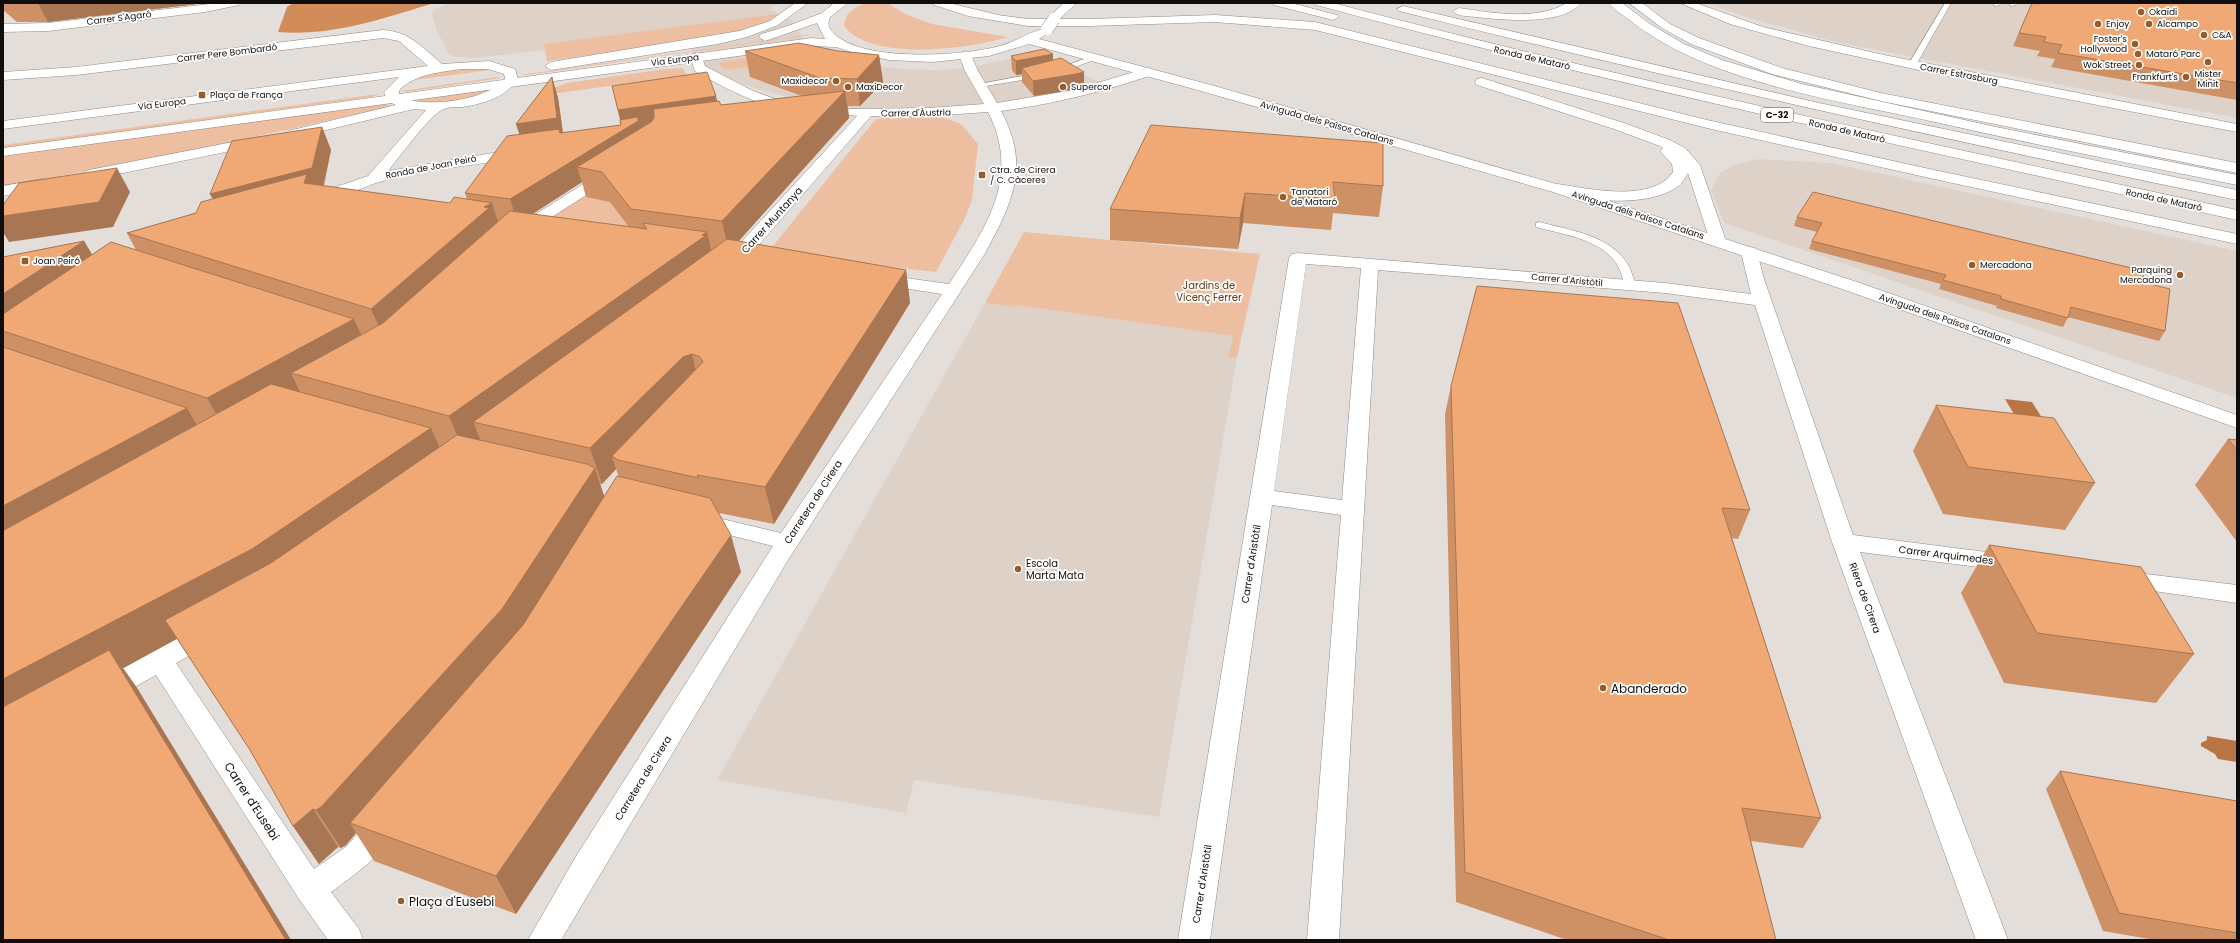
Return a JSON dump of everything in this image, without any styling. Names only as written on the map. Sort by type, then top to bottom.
[{"type":"main road","name":"Carrer S'Agaró","points":[[3,28],[24,29],[82,23],[235,3]]},
{"type":"main road","points":[[551,66],[743,34],[774,23],[802,3]]},
{"type":"main road","points":[[842,3],[826,15],[822,24],[826,34],[838,43],[858,50],[892,56],[932,58],[993,51],[1029,40],[1070,3]]},
{"type":"main road","points":[[938,3],[982,16],[1036,23],[1088,24],[1203,19],[1287,23],[1356,34],[1529,80],[1773,139],[2237,239]]},
{"type":"main road","points":[[1278,3],[1835,138],[2047,182],[2149,197]]},
{"type":"main road","name":"Ronda de Mataró","points":[[1320,3],[1475,44],[1657,87],[2237,216]]},
{"type":"main road","points":[[1425,3],[1469,13],[1509,16],[1555,12],[1575,3]]},
{"type":"main road","points":[[1446,4],[1477,10],[1512,12],[1542,9],[1553,3]]},
{"type":"main road","points":[[1615,3],[1648,28],[1668,39],[1707,58],[1754,74],[1811,90],[1966,125],[2237,180]]},
{"type":"main road","points":[[1635,3],[1666,26],[1695,41],[1784,73],[1888,99],[2237,168]]},
{"type":"main road","name":"Carrer Estrasburg","points":[[1686,3],[1785,35],[1912,65],[2237,128]]},
{"type":"main road","name":"Ronda de Mataró","points":[[1392,7],[1531,41],[1851,114],[2237,195]]},
{"type":"main road","points":[[82,23],[82,16],[104,8]]},
{"type":"main road","name":"Via Europa","points":[[392,93],[402,103],[438,106],[482,98],[503,88],[511,77],[551,66],[755,39],[792,29],[826,15]]},
{"type":"main road","points":[[1287,23],[1335,35],[1563,108],[1652,138],[1680,152],[1692,165],[1718,241]]},
{"type":"main road","name":"Carrer Pere Bombardó","points":[[3,76],[76,71],[391,34],[403,38],[439,68]]},
{"type":"main road","name":"Avinguda dels Països Catalans","points":[[1029,40],[1148,72],[1558,189],[1718,241],[2237,422]]},
{"type":"main road","name":"Via Europa","points":[[3,141],[511,77],[696,58],[812,42],[838,43]]},
{"type":"main road","name":"Carretera de Cirera","points":[[544,940],[787,542],[954,290],[985,238],[997,213],[1008,183],[1011,161],[1008,138],[994,108],[970,72],[965,55]]},
{"type":"main road","points":[[696,58],[699,68],[746,93],[789,106],[813,110],[767,117]]},
{"type":"main road","name":"Via Europa","points":[[3,125],[462,65],[488,65],[511,77]]},
{"type":"main road","name":"Via Europa","points":[[3,152],[392,93],[408,78],[439,68]]},
{"type":"main road","name":"Carrer d'Àustria","points":[[838,111],[893,114],[957,112],[994,108],[1072,95],[1148,72]]},
{"type":"main road","name":"Via Europa","points":[[72,178],[231,148],[415,105]]},
{"type":"main road","points":[[373,179],[424,119],[438,106]]},
{"type":"main road","points":[[1558,189],[1617,196],[1651,193],[1674,183],[1681,172],[1679,163],[1664,148],[1576,117],[1563,108]]},
{"type":"main road","name":"Carrer Muntanya","points":[[712,277],[745,260],[867,113]]},
{"type":"main road","name":"Ronda de Joan Peiró","points":[[307,201],[338,193],[373,179],[440,164],[534,150]]},
{"type":"main road","points":[[544,233],[510,234],[626,163]]},
{"type":"main road","points":[[3,191],[57,181]]},
{"type":"main road","points":[[338,193],[359,201]]},
{"type":"main road","name":"Riera de Cirera","points":[[1749,252],[1755,279],[1844,542],[1992,940]]},
{"type":"main road","points":[[714,256],[745,260]]},
{"type":"main road","name":"Carrer d'Aristòtil","points":[[1194,940],[1298,258],[1631,285],[1763,301]]},
{"type":"main road","points":[[1323,940],[1370,264]]},
{"type":"main road","points":[[861,276],[954,290]]},
{"type":"main road","points":[[1262,496],[1352,509]]},
{"type":"main road","points":[[674,515],[787,542]]},
{"type":"main road","name":"Carrer Arquímedes","points":[[1844,542],[2028,566]]},
{"type":"main road","points":[[2098,575],[2237,594]]},
{"type":"main road","points":[[85,702],[228,623]]},
{"type":"main road","name":"Carrer d'Eusebi","points":[[160,660],[310,889],[346,940]]},
{"type":"main road","points":[[310,889],[358,855],[400,806]]},
{"type":"lane","points":[[1912,65],[1948,3]]},
{"type":"lane","points":[[979,85],[1020,80],[1073,67],[1095,58]]},
{"type":"lane","points":[[1539,225],[1592,240],[1612,252],[1622,264],[1631,285]]},
{"type":"shaded area","points":[[293,3],[434,3],[377,20],[337,29],[298,33],[278,32],[287,7]]},
{"type":"shaded area","points":[[451,3],[782,3],[769,9],[791,19],[810,48],[856,63],[903,69],[937,70],[967,68],[1018,57],[1078,72],[1099,82],[1058,93],[1000,104],[926,110],[849,109],[814,104],[754,88],[699,68],[685,34],[474,58],[456,57],[449,54],[437,31],[432,14],[434,9]]},
{"type":"shaded area","points":[[1707,3],[2237,3],[2237,118],[1840,43],[1749,18]]},
{"type":"shaded area","points":[[1759,159],[1831,163],[2237,251],[2237,398],[1724,223],[1711,190],[1720,173],[1733,165]]},
{"type":"shaded area","name":"Escola Marta Mata","points":[[985,303],[1014,307],[1016,305],[1233,336],[1229,357],[1237,357],[1159,817],[914,780],[906,813],[717,780]]},
{"type":"shaded area","points":[[2005,399],[2032,402],[2049,429],[2021,426]]},
{"type":"shaded area","points":[[2207,736],[2237,741],[2237,762],[2218,759],[2215,754],[2201,746],[2201,743],[2207,740]]},
{"type":"green space","points":[[865,3],[888,3],[905,14],[932,24],[1007,37],[970,45],[922,50],[876,45],[857,37],[844,26],[848,14]]},
{"type":"green space","points":[[785,13],[755,28],[714,38],[547,61],[544,44]]},
{"type":"green space","points":[[805,35],[811,35],[520,75]]},
{"type":"green space","points":[[805,49],[823,56],[725,70],[718,63]]},
{"type":"green space","points":[[472,68],[490,70],[414,80],[435,73]]},
{"type":"green space","points":[[682,68],[687,75],[559,93],[555,93],[553,88],[567,83]]},
{"type":"green space","points":[[497,77],[501,78],[407,92],[402,91]]},
{"type":"green space","points":[[492,89],[484,93],[453,101],[432,102],[413,99]]},
{"type":"green space","points":[[379,94],[372,97],[3,148],[3,145]]},
{"type":"green space","points":[[376,104],[393,106],[187,152],[3,187],[3,155]]},
{"type":"green space","points":[[887,116],[941,117],[961,124],[978,144],[972,200],[964,220],[936,272],[768,252],[875,120]]},
{"type":"green space","points":[[580,196],[610,201],[638,238],[540,223]]},
{"type":"green space","name":"Jardins de Vicenç Ferrer","points":[[1024,232],[1260,254],[1237,357],[1228,357],[1233,336],[1016,305],[1014,307],[985,303]]},
{"type":"building","name":"Mataró Parc","points":[[2032,3],[2237,3],[2237,83],[2058,53],[2062,45],[2044,42],[2046,37],[2019,33]]},
{"type":"building","points":[[799,43],[838,51],[879,55],[857,79],[820,78],[745,51]]},
{"type":"building","points":[[1044,49],[1053,54],[1016,61],[1011,56]]},
{"type":"building","points":[[1061,58],[1084,72],[1033,81],[1022,68]]},
{"type":"building","points":[[707,72],[716,96],[618,110],[612,86]]},
{"type":"building","points":[[552,77],[557,118],[516,124]]},
{"type":"building","points":[[845,91],[722,221],[631,209],[602,172],[577,167],[651,122],[654,118],[654,109],[719,101],[721,105]]},
{"type":"building","points":[[638,117],[638,121],[510,199],[465,193],[507,136],[559,129],[560,133],[621,125],[620,120]]},
{"type":"building","points":[[1151,125],[1383,143],[1383,186],[1333,182],[1335,199],[1245,193],[1240,218],[1110,209]]},
{"type":"building","points":[[322,127],[312,168],[210,194],[232,141]]},
{"type":"building","points":[[117,168],[99,202],[3,216],[3,205],[19,183]]},
{"type":"building","points":[[307,174],[304,183],[450,203],[454,197],[492,203],[484,207],[489,208],[371,309],[127,233],[196,213],[201,202]]},
{"type":"building","name":"Mercadona","points":[[1813,192],[2144,271],[2143,282],[2170,289],[2165,331],[2071,307],[2068,318],[2001,299],[2001,296],[1943,280],[1946,275],[1812,241],[1822,223],[1797,217]]},
{"type":"building","points":[[510,211],[647,229],[643,223],[707,232],[702,235],[705,236],[449,416],[291,373],[383,323]]},
{"type":"building","points":[[727,239],[906,270],[765,487],[697,475],[699,478],[618,460],[612,456],[703,362],[700,357],[692,354],[683,357],[590,448],[473,422]]},
{"type":"building","points":[[84,241],[3,294],[3,257]]},
{"type":"building","points":[[111,242],[354,319],[207,398],[3,331],[3,314]]},
{"type":"building","name":"Abanderado","points":[[1477,286],[1678,303],[1750,510],[1722,508],[1821,818],[1742,808],[1776,940],[1669,940],[1465,872],[1451,386]]},
{"type":"building","points":[[3,347],[187,408],[3,506]]},
{"type":"building","points":[[271,384],[431,428],[252,549],[3,679],[3,531]]},
{"type":"building","points":[[1936,405],[2054,418],[2095,483],[1968,467]]},
{"type":"building","points":[[457,435],[587,464],[595,468],[502,609],[321,807],[316,810],[313,809],[293,826],[250,750],[165,620],[271,563]]},
{"type":"building","points":[[2228,439],[2237,440],[2237,450]]},
{"type":"building","points":[[617,476],[710,498],[731,535],[496,876],[350,823],[523,625]]},
{"type":"building","points":[[1989,545],[2141,567],[2194,654],[2037,633]]},
{"type":"building","points":[[109,650],[286,940],[3,940],[3,707]]},
{"type":"building","points":[[2060,771],[2237,801],[2237,933],[2119,913]]},
{"type":"place","name":"Okaïdi","points":[[2141,12]]},
{"type":"place","name":"Enjoy","points":[[2098,24]]},
{"type":"place","name":"Alcampo","points":[[2149,24]]},
{"type":"place","name":"C&A","points":[[2204,35]]},
{"type":"place","name":"Foster's Hollywood","points":[[2135,44]]},
{"type":"place","name":"Mataró Parc","points":[[2138,54]]},
{"type":"place","name":"Mister Minit","points":[[2208,62]]},
{"type":"place","name":"Wok Street","points":[[2139,65]]},
{"type":"place","name":"Frankfurt's","points":[[2186,77]]},
{"type":"place","name":"Maxidecor","points":[[836,81]]},
{"type":"place","name":"MaxiDecor","points":[[848,87]]},
{"type":"place","name":"Supercor","points":[[1063,87]]},
{"type":"place","name":"Plaça de França","points":[[202,95]]},
{"type":"place","name":"Ctra. de Cirera / C. Càceres","points":[[982,175]]},
{"type":"place","name":"Tanatori de Mataró","points":[[1283,197]]},
{"type":"place","name":"Joan Peiró","points":[[25,261]]},
{"type":"place","name":"Mercadona","points":[[1972,265]]},
{"type":"place","name":"Parquing Mercadona","points":[[2180,275]]},
{"type":"place","name":"Escola Marta Mata","points":[[1018,569]]},
{"type":"place","name":"Abanderado","points":[[1603,688]]},
{"type":"place","name":"Plaça d'Eusebi","points":[[401,901]]}]
